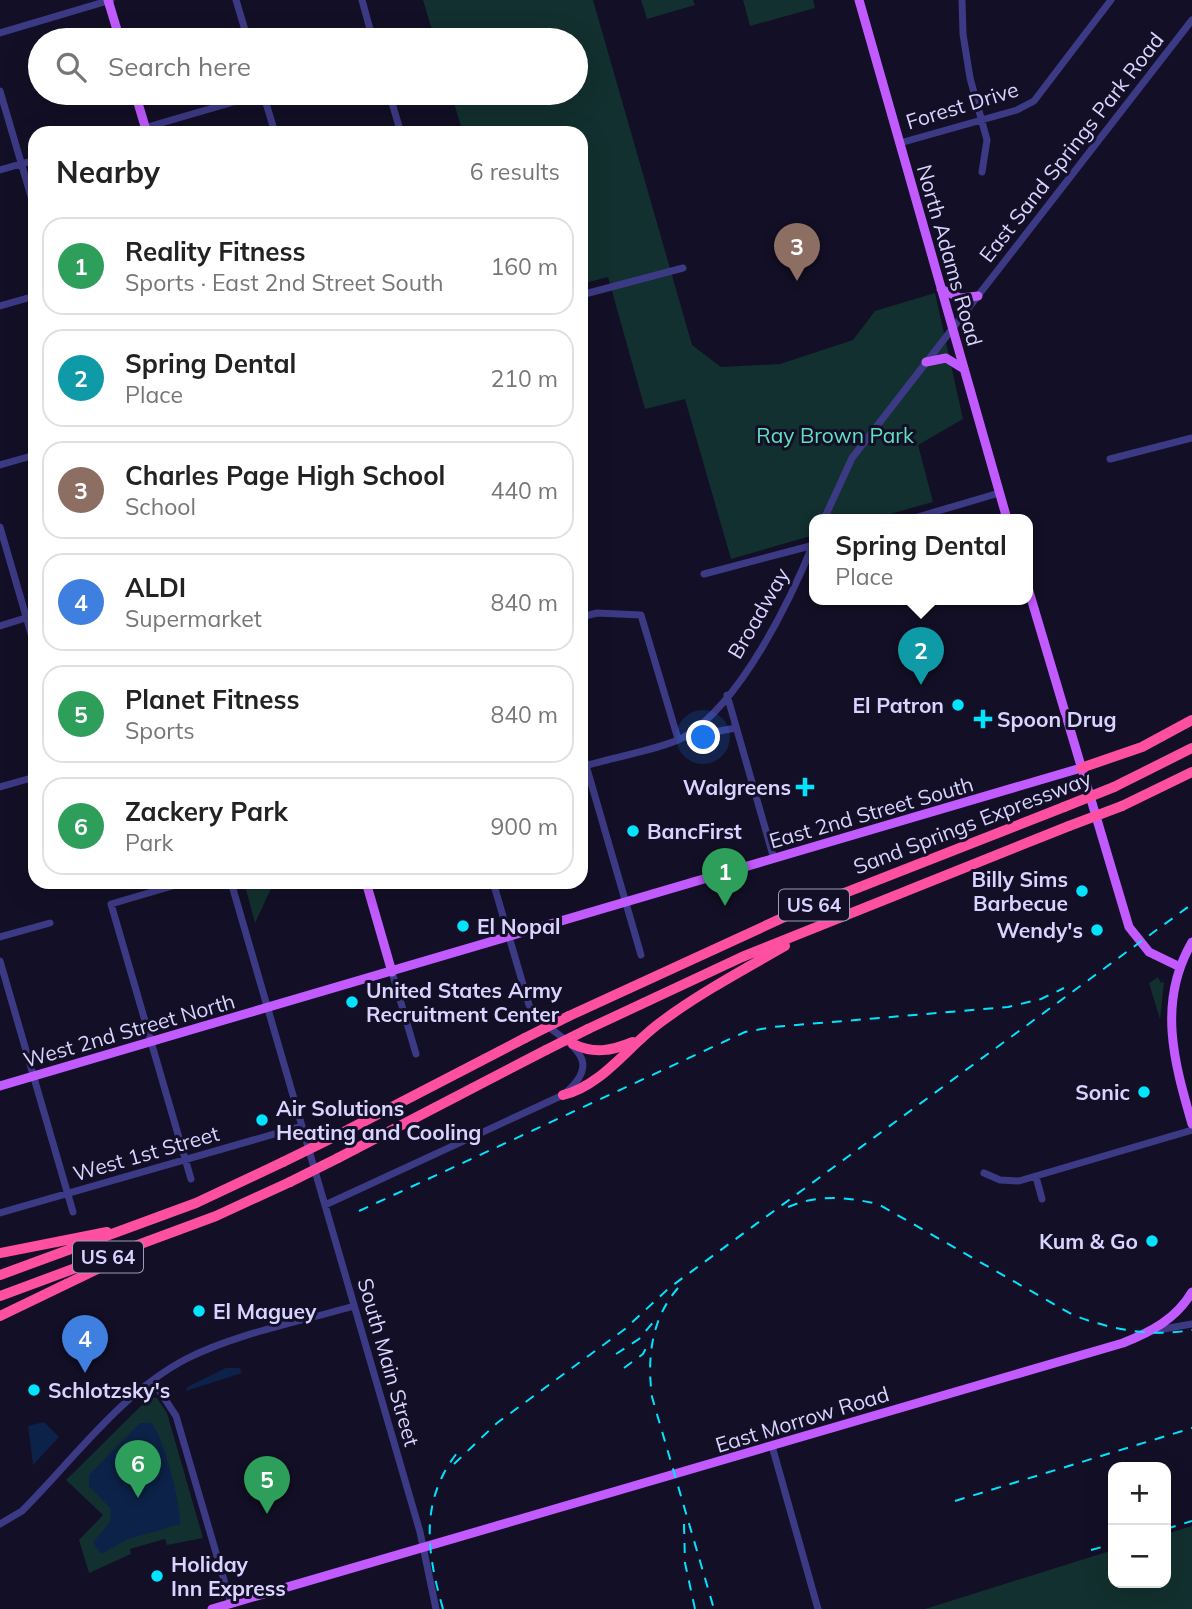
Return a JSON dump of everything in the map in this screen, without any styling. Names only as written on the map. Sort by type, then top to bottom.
[{"type":"highway","points":[[1081,768],[1142,747],[1192,720]]},
{"type":"highway","name":"Sand Springs Expressway","points":[[0,1275],[196,1203],[283,1163],[569,1016],[791,914],[1114,787],[1192,748]]},
{"type":"highway","name":"Sand Springs Expressway","points":[[0,1296],[216,1216],[338,1158],[588,1029],[824,924],[1122,806],[1192,772]]},
{"type":"highway","points":[[563,1095],[580,1091],[639,1040],[710,989],[824,924]]},
{"type":"highway","points":[[573,1044],[584,1049],[602,1051],[639,1040]]},
{"type":"highway","points":[[0,1316],[40,1295],[216,1216]]},
{"type":"highway","points":[[0,1253],[85,1235],[124,1231]]},
{"type":"main road","points":[[109,0],[117,28]]},
{"type":"main road","name":"North Adams Road","points":[[859,0],[1005,514]]},
{"type":"main road","points":[[139,105],[145,126]]},
{"type":"main road","points":[[941,289],[960,298],[978,296]]},
{"type":"main road","points":[[926,362],[946,358],[964,369]]},
{"type":"main road","points":[[1033,605],[1115,882],[1136,939],[1149,952],[1180,967]]},
{"type":"main road","name":"East 2nd Street South","points":[[268,1008],[1081,768]]},
{"type":"main road","points":[[368,889],[392,972]]},
{"type":"main road","points":[[1192,942],[1180,967],[1171,1002],[1170,1029],[1176,1065],[1192,1124]]},
{"type":"main road","name":"West 2nd Street North","points":[[0,1086],[268,1008]]},
{"type":"main road","points":[[1151,1331],[1181,1308],[1192,1292]]},
{"type":"main road","name":"East Morrow Road","points":[[212,1609],[1113,1346],[1151,1331]]},
{"type":"street","points":[[0,33],[109,0]]},
{"type":"street","points":[[236,0],[244,28]]},
{"type":"street","points":[[362,0],[370,28]]},
{"type":"street","points":[[962,0],[963,34],[970,78],[987,140],[982,172]]},
{"type":"street","name":"Forest Drive","points":[[900,143],[1017,110],[1034,100],[1111,0]]},
{"type":"street","name":"East Sand Springs Park Road","points":[[826,514],[852,458],[1192,20]]},
{"type":"street","points":[[0,91],[28,185]]},
{"type":"street","points":[[159,126],[225,105]]},
{"type":"street","points":[[267,105],[273,126]]},
{"type":"street","points":[[392,105],[399,126]]},
{"type":"street","points":[[0,170],[28,162]]},
{"type":"street","points":[[588,293],[683,268]]},
{"type":"street","points":[[0,306],[28,298]]},
{"type":"street","points":[[1110,460],[1192,438]]},
{"type":"street","points":[[0,465],[28,457]]},
{"type":"street","points":[[928,514],[999,493]]},
{"type":"street","points":[[0,527],[28,608]]},
{"type":"street","points":[[704,574],[809,545]]},
{"type":"street","name":"Broadway","points":[[680,738],[727,695],[787,607],[809,556]]},
{"type":"street","points":[[588,615],[597,613],[641,615],[680,738]]},
{"type":"street","points":[[0,626],[28,618]]},
{"type":"street","points":[[727,695],[774,859]]},
{"type":"street","points":[[588,765],[680,738],[736,728]]},
{"type":"street","points":[[0,787],[28,779]]},
{"type":"street","points":[[588,779],[641,955]]},
{"type":"street","points":[[162,889],[111,904],[191,1179]]},
{"type":"street","name":"South Main Street","points":[[234,889],[420,1532],[436,1609]]},
{"type":"street","points":[[325,1205],[563,1095],[574,1086],[583,1072],[582,1059],[573,1044],[541,1022],[529,1005],[495,889]]},
{"type":"street","points":[[0,937],[50,923]]},
{"type":"street","points":[[0,961],[73,1212]]},
{"type":"street","points":[[392,972],[416,1054]]},
{"type":"street","name":"West 1st Street","points":[[0,1213],[302,1126]]},
{"type":"street","points":[[984,1173],[1010,1182],[1036,1177],[1192,1130]]},
{"type":"street","points":[[1036,1177],[1042,1199]]},
{"type":"street","points":[[0,1524],[22,1511],[153,1381],[186,1360],[212,1348],[354,1306]]},
{"type":"street","name":"East Morrow Road","points":[[1151,1331],[1192,1324]]},
{"type":"street","points":[[153,1381],[176,1416],[230,1604]]},
{"type":"street","points":[[772,1446],[818,1609]]},
{"type":"green space","name":"Ray Brown Park","points":[[423,0],[593,0],[692,345],[721,367],[780,364],[853,340],[875,311],[935,293],[963,419],[918,445],[933,502],[890,514],[809,514],[809,536],[731,559],[685,399],[645,409],[608,277],[588,282],[588,126],[461,126],[455,105],[588,105],[588,28],[431,28]]},
{"type":"green space","points":[[641,0],[693,0],[695,5],[647,19]]},
{"type":"green space","points":[[743,0],[813,0],[815,8],[750,26]]},
{"type":"green space","points":[[246,889],[271,889],[255,923]]},
{"type":"green space","points":[[1158,977],[1161,983],[1164,982],[1160,1019],[1149,983]]},
{"type":"green space","points":[[150,1397],[157,1398],[167,1413],[203,1538],[167,1545],[165,1539],[130,1549],[131,1554],[89,1573],[79,1540],[103,1515],[66,1480]]},
{"type":"green space","points":[[1192,1526],[1192,1609],[925,1609],[1108,1552],[1108,1588],[1171,1588],[1171,1532]]},
{"type":"water","points":[[226,1368],[240,1368],[242,1373],[186,1391],[187,1387]]},
{"type":"water","points":[[44,1422],[59,1437],[33,1465],[28,1426]]},
{"type":"water","points":[[140,1423],[151,1423],[161,1441],[175,1488],[180,1524],[128,1539],[101,1554],[93,1542],[110,1522],[111,1509],[89,1486],[89,1475]]},
{"type":"railway","points":[[454,1464],[497,1423],[625,1329],[669,1288],[1192,904]]},
{"type":"railway","points":[[359,1211],[745,1032],[773,1027],[1008,1007],[1041,999],[1064,988]]},
{"type":"railway","points":[[788,1207],[821,1198],[878,1204],[1073,1315],[1132,1331],[1162,1333],[1192,1330]]},
{"type":"railway","points":[[678,1288],[662,1313],[653,1340],[650,1368],[652,1397],[714,1609]]},
{"type":"railway","points":[[616,1354],[639,1339],[655,1320]]},
{"type":"railway","points":[[624,1368],[643,1354],[649,1342]]},
{"type":"railway","points":[[955,1501],[1192,1428]]},
{"type":"railway","points":[[443,1609],[433,1568],[430,1528],[437,1490],[457,1453]]},
{"type":"railway","points":[[1171,1527],[1192,1521]]},
{"type":"railway","points":[[684,1524],[685,1563],[695,1609]]},
{"type":"railway","points":[[1091,1550],[1108,1545]]},
{"type":"place","name":"Charles Page High School","points":[[797,281]]},
{"type":"place","name":"Spring Dental","points":[[921,685]]},
{"type":"place","name":"El Patron","points":[[958,705]]},
{"type":"place","name":"Spoon Drug","points":[[983,719]]},
{"type":"place","name":"Walgreens","points":[[805,787]]},
{"type":"place","name":"BancFirst","points":[[633,831]]},
{"type":"place","name":"Billy Sims Barbecue","points":[[1082,891]]},
{"type":"place","name":"Reality Fitness","points":[[725,906]]},
{"type":"place","name":"El Nopal","points":[[463,926]]},
{"type":"place","name":"Wendy's","points":[[1097,930]]},
{"type":"place","name":"United States Army Recruitment Center","points":[[352,1002]]},
{"type":"place","name":"Sonic","points":[[1144,1092]]},
{"type":"place","name":"Air Solutions Heating and Cooling","points":[[262,1120]]},
{"type":"place","name":"Kum & Go","points":[[1152,1241]]},
{"type":"place","name":"El Maguey","points":[[199,1311]]},
{"type":"place","name":"ALDI","points":[[85,1373]]},
{"type":"place","name":"Schlotzsky's","points":[[34,1390]]},
{"type":"place","name":"Zackery Park","points":[[138,1498]]},
{"type":"place","name":"Planet Fitness","points":[[267,1514]]},
{"type":"place","name":"Holiday Inn Express","points":[[157,1576]]}]
